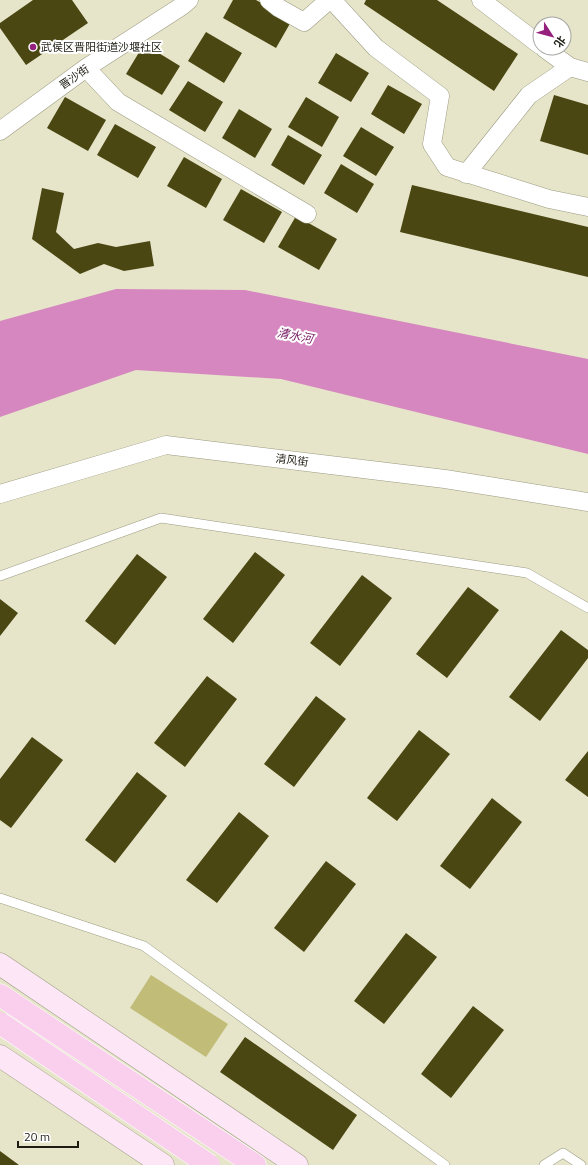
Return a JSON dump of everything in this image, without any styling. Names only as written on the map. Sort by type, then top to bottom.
[{"type":"main road","points":[[0,964],[297,1165]]},
{"type":"main road","points":[[0,995],[256,1165]]},
{"type":"main road","points":[[0,1023],[209,1165]]},
{"type":"main road","points":[[0,1056],[163,1165]]},
{"type":"street","name":"晋沙街","points":[[0,130],[86,68],[189,0]]},
{"type":"street","points":[[268,0],[304,22],[330,0],[376,48],[440,96],[432,144],[447,167],[549,199],[588,207]]},
{"type":"street","points":[[481,0],[532,39]]},
{"type":"street","points":[[555,56],[570,67],[588,72]]},
{"type":"street","points":[[466,174],[529,95],[570,67]]},
{"type":"street","points":[[86,68],[118,102],[307,214]]},
{"type":"street","name":"清风街","points":[[0,494],[166,445],[445,479],[588,502]]},
{"type":"lane","points":[[0,576],[161,518],[527,573],[588,608]]},
{"type":"lane","points":[[0,898],[144,946],[445,1165]]},
{"type":"lane","points":[[544,1165],[563,1153],[581,1165]]},
{"type":"shaded area","points":[[151,975],[228,1024],[206,1057],[130,1008]]},
{"type":"water","name":"清水河","points":[[116,289],[245,290],[588,359],[588,454],[281,379],[136,370],[0,417],[0,321]]},
{"type":"building","name":"武侯区晋阳街道沙堰社区","points":[[33,0],[72,0],[88,23],[26,65],[0,28],[0,23]]},
{"type":"building","points":[[233,0],[256,0],[292,20],[276,48],[223,18]]},
{"type":"building","points":[[366,0],[437,0],[518,54],[494,91],[364,4]]},
{"type":"building","points":[[206,32],[242,53],[224,83],[188,61]]},
{"type":"building","points":[[144,44],[180,66],[162,95],[126,74]]},
{"type":"building","points":[[336,53],[369,73],[351,102],[318,83]]},
{"type":"building","points":[[188,81],[223,102],[205,132],[169,110]]},
{"type":"building","points":[[388,85],[422,104],[404,134],[371,114]]},
{"type":"building","points":[[554,95],[588,105],[588,155],[540,141]]},
{"type":"building","points":[[65,97],[106,120],[88,151],[47,128]]},
{"type":"building","points":[[306,97],[339,117],[322,147],[288,127]]},
{"type":"building","points":[[239,109],[272,129],[255,158],[222,138]]},
{"type":"building","points":[[115,124],[156,147],[138,178],[97,155]]},
{"type":"building","points":[[361,127],[394,147],[376,176],[343,156]]},
{"type":"building","points":[[288,135],[322,155],[304,185],[271,165]]},
{"type":"building","points":[[184,157],[222,179],[206,208],[167,186]]},
{"type":"building","points":[[341,164],[374,184],[357,213],[324,193]]},
{"type":"building","points":[[412,185],[588,227],[588,277],[400,232]]},
{"type":"building","points":[[42,188],[64,193],[56,232],[74,249],[98,243],[116,247],[150,241],[154,266],[124,271],[104,264],[80,274],[32,239]]},
{"type":"building","points":[[241,189],[282,212],[264,243],[223,220]]},
{"type":"building","points":[[296,216],[337,239],[319,270],[278,247]]},
{"type":"building","points":[[255,552],[285,575],[233,643],[203,619]]},
{"type":"building","points":[[137,554],[167,577],[115,645],[85,621]]},
{"type":"building","points":[[362,575],[392,598],[340,666],[310,643]]},
{"type":"building","points":[[468,587],[499,610],[447,678],[416,654]]},
{"type":"building","points":[[0,599],[18,613],[0,636]]},
{"type":"building","points":[[561,630],[588,650],[588,658],[540,721],[509,697]]},
{"type":"building","points":[[207,676],[237,699],[185,767],[154,743]]},
{"type":"building","points":[[316,696],[346,719],[294,787],[264,764]]},
{"type":"building","points":[[419,730],[450,754],[397,821],[367,798]]},
{"type":"building","points":[[32,737],[63,760],[11,828],[0,820],[0,779]]},
{"type":"building","points":[[588,751],[588,797],[565,780]]},
{"type":"building","points":[[137,772],[167,796],[115,863],[85,840]]},
{"type":"building","points":[[492,798],[522,822],[470,889],[440,866]]},
{"type":"building","points":[[239,812],[269,836],[217,903],[186,880]]},
{"type":"building","points":[[326,861],[356,884],[304,952],[274,928]]},
{"type":"building","points":[[406,933],[437,957],[384,1024],[354,1001]]},
{"type":"building","points":[[473,1006],[504,1030],[451,1098],[421,1074]]},
{"type":"building","points":[[245,1037],[357,1115],[333,1150],[220,1072]]},
{"type":"building","points":[[0,1151],[19,1165],[0,1165]]},
{"type":"place","name":"武侯区晋阳街道沙堰社区","points":[[33,47]]}]
